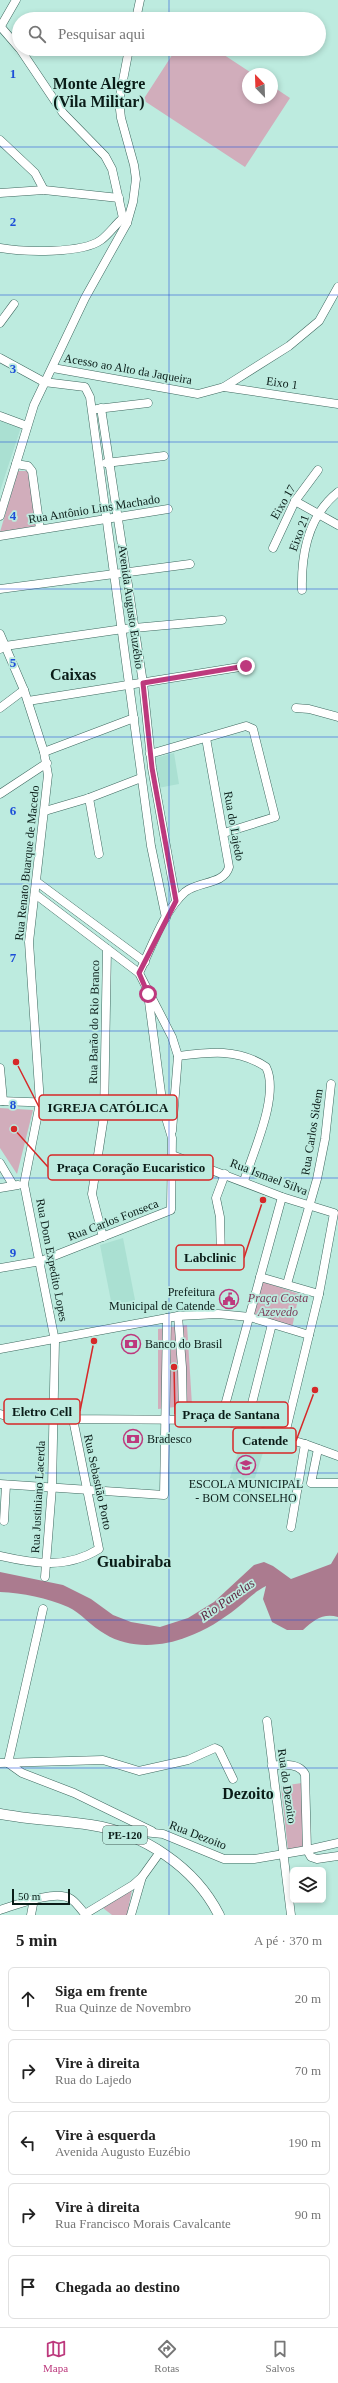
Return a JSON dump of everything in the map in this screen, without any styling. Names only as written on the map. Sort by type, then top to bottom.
[{"type":"main road","name":"PE-120","points":[[0,1814],[92,1825],[126,1836],[160,1852],[181,1866],[196,1881],[218,1915]]},
{"type":"street","points":[[12,40],[1,26],[16,0]]},
{"type":"street","points":[[137,12],[140,0]]},
{"type":"street","points":[[24,56],[63,113],[102,151],[112,169],[125,220]]},
{"type":"street","points":[[0,516],[26,426],[44,382],[53,368],[85,298],[133,202],[136,178],[119,101],[128,56]]},
{"type":"street","points":[[0,140],[34,173],[44,190]]},
{"type":"street","points":[[0,193],[44,190],[119,198]]},
{"type":"street","points":[[0,248],[32,251],[88,245],[101,240],[125,220]]},
{"type":"street","points":[[224,387],[289,346],[319,321],[338,287]]},
{"type":"street","points":[[0,323],[14,304]]},
{"type":"street","points":[[0,358],[44,382]]},
{"type":"street","name":"Acesso ao Alto da Jaqueira","points":[[53,368],[198,394],[224,387]]},
{"type":"street","name":"Avenida Augusto Euzébio","points":[[44,382],[85,387],[90,397],[123,629],[129,685],[151,846],[166,918]]},
{"type":"street","name":"Eixo 1","points":[[224,387],[338,404]]},
{"type":"street","points":[[91,409],[148,403]]},
{"type":"street","name":"Avenida Augusto Euzébio","points":[[101,408],[143,683],[150,754],[176,901]]},
{"type":"street","points":[[0,416],[26,426]]},
{"type":"street","points":[[99,463],[164,456]]},
{"type":"street","points":[[16,464],[28,466],[32,471],[40,529]]},
{"type":"street","name":"Eixo 17","points":[[273,548],[295,501],[318,470]]},
{"type":"street","name":"Eixo 21","points":[[302,590],[303,551],[313,524],[320,513],[338,492]]},
{"type":"street","points":[[295,501],[320,513],[338,525]]},
{"type":"street","name":"Rua Antônio Lins Machado","points":[[0,536],[168,509]]},
{"type":"street","points":[[0,589],[190,564]]},
{"type":"street","points":[[2,648],[123,629],[222,620]]},
{"type":"street","name":"Rua Renato Buarque de Macedo","points":[[0,634],[2,648],[24,690],[47,763],[45,810],[29,942],[40,1103],[24,1184]]},
{"type":"street","points":[[28,701],[246,666]]},
{"type":"street","points":[[0,708],[24,690]]},
{"type":"street","points":[[296,708],[309,709],[338,717]]},
{"type":"street","points":[[44,752],[134,718]]},
{"type":"street","points":[[150,754],[246,726],[253,729],[275,817],[224,833]]},
{"type":"street","name":"Rua do Lajedo","points":[[139,973],[176,901],[193,888],[225,876],[229,867],[229,860],[206,738]]},
{"type":"street","points":[[0,794],[47,763]]},
{"type":"street","points":[[45,810],[89,798],[142,778]]},
{"type":"street","points":[[89,798],[99,854]]},
{"type":"street","points":[[37,882],[145,962]]},
{"type":"street","name":"Rua Barão do Rio Branco","points":[[35,894],[139,973]]},
{"type":"street","name":"Rua Barão do Rio Branco","points":[[102,1237],[92,1194],[105,1105],[107,949]]},
{"type":"street","points":[[139,973],[148,994],[172,1037],[178,1056],[172,1155]]},
{"type":"street","points":[[148,994],[163,1108],[172,1138]]},
{"type":"street","points":[[178,1056],[223,1052],[251,1059],[266,1067],[271,1084],[265,1114],[244,1181]]},
{"type":"street","points":[[0,1068],[2,1101],[163,1108],[174,1107]]},
{"type":"street","name":"Rua Carlos Sidem","points":[[287,1284],[310,1206],[325,1139],[331,1084]]},
{"type":"street","name":"Rua Ismael Silva","points":[[172,1155],[226,1174],[282,1197],[334,1213],[319,1294]]},
{"type":"street","name":"Rua Carlos Fonseca","points":[[0,1268],[41,1261],[171,1210],[172,1155]]},
{"type":"street","points":[[0,1163],[13,1185]]},
{"type":"street","points":[[221,1259],[220,1217],[216,1198],[226,1174]]},
{"type":"street","points":[[0,1188],[24,1184]]},
{"type":"street","name":"Rua Dom Expedito Lopes","points":[[24,1184],[41,1261],[55,1341],[54,1419]]},
{"type":"street","points":[[221,1420],[282,1197]]},
{"type":"street","points":[[260,1277],[319,1294],[284,1438]]},
{"type":"street","points":[[0,1350],[55,1341],[182,1315],[218,1314],[250,1317],[309,1335]]},
{"type":"street","points":[[182,1315],[183,1420]]},
{"type":"street","points":[[4,1521],[3,1485],[87,1489],[164,1495],[167,1318]]},
{"type":"street","points":[[246,1427],[272,1324]]},
{"type":"street","points":[[0,1414],[9,1417],[54,1419],[221,1420],[305,1444],[338,1456]]},
{"type":"street","name":"Rua Justiniano Lacerda","points":[[45,1577],[52,1488],[54,1419]]},
{"type":"street","name":"Rua Sebastião Porto","points":[[46,1565],[79,1558],[99,1549],[73,1419]]},
{"type":"street","points":[[291,1527],[305,1444]]},
{"type":"street","points":[[318,1449],[311,1483],[338,1483]]},
{"type":"street","points":[[0,1556],[46,1565]]},
{"type":"street","points":[[4,1763],[42,1609]]},
{"type":"street","name":"Rua do Dezoito","points":[[267,1721],[284,1854],[290,1915]]},
{"type":"street","points":[[4,1763],[103,1760],[134,1771],[146,1771],[188,1760],[215,1748],[219,1750],[233,1779]]},
{"type":"street","points":[[4,1763],[22,1773],[74,1793],[154,1832]]},
{"type":"street","points":[[272,1766],[293,1766],[300,1768],[305,1774],[307,1850],[310,1857],[317,1859],[338,1856]]},
{"type":"street","name":"Rua Dezoito","points":[[126,1836],[143,1832],[154,1832],[175,1838],[224,1859],[254,1859],[338,1843]]},
{"type":"street","points":[[0,1910],[34,1899],[58,1895],[71,1899],[85,1914],[125,1891],[142,1877],[160,1852]]},
{"type":"street","points":[[131,1915],[142,1877]]},
{"type":"street","points":[[31,1915],[34,1899]]},
{"type":"shaded area","points":[[0,420],[21,427],[0,491]]},
{"type":"shaded area","points":[[174,753],[179,784],[158,788],[155,758]]},
{"type":"shaded area","points":[[123,1238],[135,1300],[112,1306],[100,1245]]},
{"type":"shaded area","name":"ESCOLA MUNICIPAL - BOM CONSELHO","points":[[243,1437],[266,1443],[250,1494],[227,1487]]},
{"type":"green space","points":[[171,56],[226,56],[244,68],[242,68],[242,104],[278,104],[278,90],[290,98],[245,167],[143,100]]},
{"type":"green space","points":[[18,471],[28,471],[36,526],[0,532]]},
{"type":"green space","points":[[0,1108],[33,1110],[17,1174],[0,1148]]},
{"type":"green space","name":"Praça Costa Azevedo","points":[[262,1281],[299,1294],[292,1328],[252,1316]]},
{"type":"green space","points":[[187,1325],[192,1405],[158,1409],[158,1329]]},
{"type":"green space","points":[[302,1783],[305,1849],[288,1850],[281,1786]]},
{"type":"green space","points":[[132,1890],[127,1915],[112,1915],[103,1908]]},
{"type":"water","name":"Rio Panelas","points":[[338,1552],[338,1617],[328,1616],[319,1618],[303,1630],[287,1630],[272,1622],[263,1599],[266,1586],[254,1593],[226,1617],[201,1631],[167,1643],[146,1645],[114,1639],[100,1631],[73,1610],[52,1601],[35,1596],[0,1592],[0,1572],[63,1585],[91,1599],[113,1615],[131,1622],[160,1627],[188,1618],[214,1602],[254,1565],[264,1562],[273,1566],[291,1579],[331,1564]]},
{"type":"place","name":"IGREJA CATÓLICA","points":[[16,1062]]},
{"type":"place","name":"Praça Coração Eucaristico","points":[[14,1129]]},
{"type":"place","name":"Labclinic","points":[[263,1200]]},
{"type":"place","name":"Prefeitura Municipal de Catende","points":[[229,1299]]},
{"type":"place","name":"Eletro Cell","points":[[94,1341]]},
{"type":"place","name":"Banco do Brasil","points":[[131,1344]]},
{"type":"place","name":"Praça de Santana","points":[[174,1367]]},
{"type":"place","name":"Catende","points":[[315,1390]]},
{"type":"place","name":"Bradesco","points":[[133,1439]]},
{"type":"place","name":"ESCOLA MUNICIPAL - BOM CONSELHO","points":[[246,1465]]},
{"type":"district","name":"Monte Alegre (Vila Militar)","points":[[99,92]]},
{"type":"district","name":"Caixas","points":[[73,674]]},
{"type":"district","name":"Guabiraba","points":[[134,1561]]},
{"type":"district","name":"Dezoito","points":[[248,1793]]},
{"type":"route","points":[[148,994],[139,973],[176,901],[152,768],[143,683],[246,666]]}]
